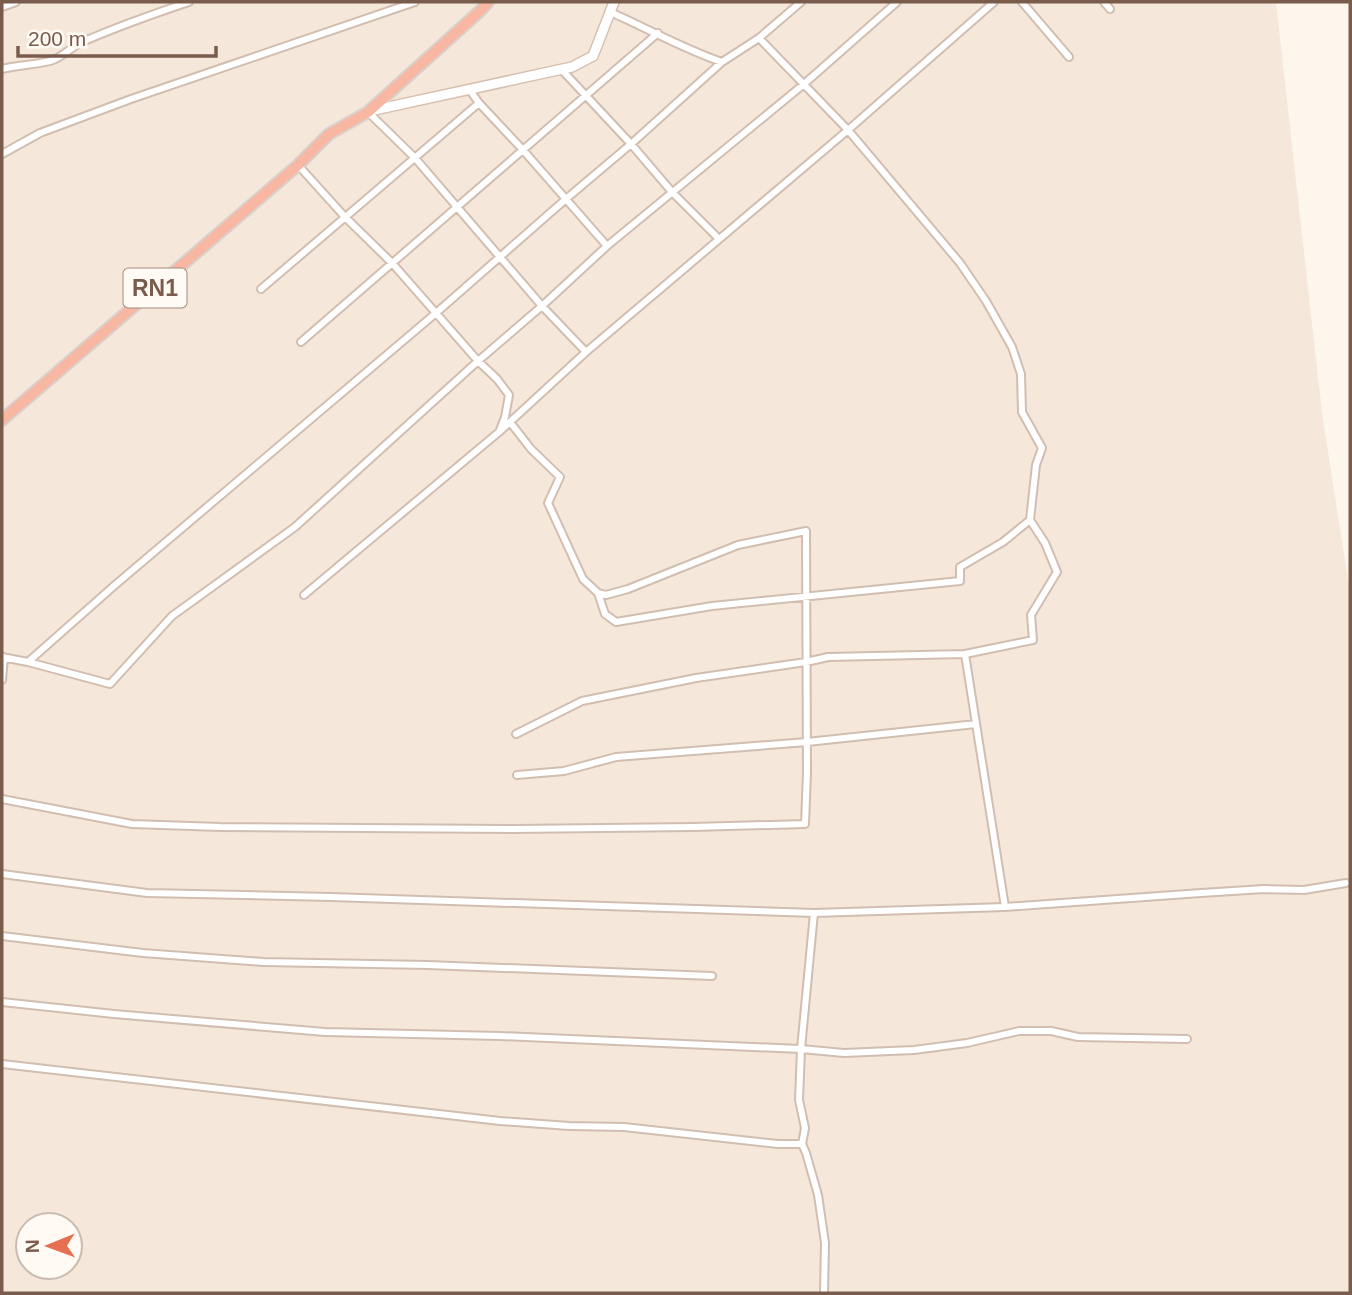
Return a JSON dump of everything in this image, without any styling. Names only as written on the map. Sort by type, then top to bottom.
[{"type":"highway","name":"RN1","points":[[2,420],[298,165],[330,134],[368,112],[488,2]]},
{"type":"street","points":[[2,7],[16,2]]},
{"type":"street","points":[[2,69],[51,61],[98,35],[189,2]]},
{"type":"street","points":[[2,154],[40,133],[131,99],[415,2]]},
{"type":"street","points":[[368,112],[572,66],[593,56],[614,2]]},
{"type":"street","points":[[28,662],[436,313],[722,62],[759,38],[801,2]]},
{"type":"street","points":[[2,680],[3,657],[110,684],[172,616],[295,527],[607,246],[804,84],[897,2]]},
{"type":"street","points":[[304,595],[499,432],[586,352],[994,2]]},
{"type":"street","points":[[1022,2],[1069,57]]},
{"type":"street","points":[[1104,2],[1110,9]]},
{"type":"street","points":[[610,12],[696,53],[722,62]]},
{"type":"street","points":[[301,342],[658,33]]},
{"type":"street","points":[[516,734],[582,701],[696,678],[828,657],[965,654],[1033,640],[1031,615],[1057,572],[1045,543],[1030,520],[1036,465],[1042,448],[1022,412],[1021,374],[1012,347],[986,301],[960,263],[848,130],[759,38]]},
{"type":"street","points":[[561,69],[672,192],[719,239]]},
{"type":"street","points":[[469,89],[607,246]]},
{"type":"street","points":[[261,289],[479,103]]},
{"type":"street","points":[[368,112],[415,158],[542,306],[586,352]]},
{"type":"street","points":[[298,165],[392,263],[497,379],[509,395],[499,432]]},
{"type":"street","points":[[510,422],[531,449],[561,477],[548,503],[583,579],[598,593],[606,614],[615,622],[712,606],[960,581],[960,566],[1003,542],[1030,520]]},
{"type":"street","points":[[2,799],[132,824],[220,827],[513,829],[805,824],[806,531],[738,545],[628,589],[606,595],[598,593]]},
{"type":"street","points":[[965,654],[1006,907]]},
{"type":"street","points":[[517,775],[564,771],[616,757],[976,724]]},
{"type":"street","points":[[2,874],[147,893],[814,913],[1006,907],[1201,892],[1304,890],[1346,883]]},
{"type":"street","points":[[814,913],[799,1100],[805,1128],[802,1144],[818,1195],[825,1243],[824,1293]]},
{"type":"street","points":[[2,936],[143,953],[263,962],[428,965],[712,976]]},
{"type":"street","points":[[2,1002],[325,1032],[500,1036],[844,1053],[914,1050],[967,1044],[1019,1031],[1051,1031],[1078,1037],[1187,1039]]},
{"type":"street","points":[[2,1064],[500,1121],[624,1128],[778,1144],[802,1144]]},
{"type":"shaded area","points":[[2,2],[1276,2],[1322,413],[1350,593],[1350,1293],[2,1293]]}]
